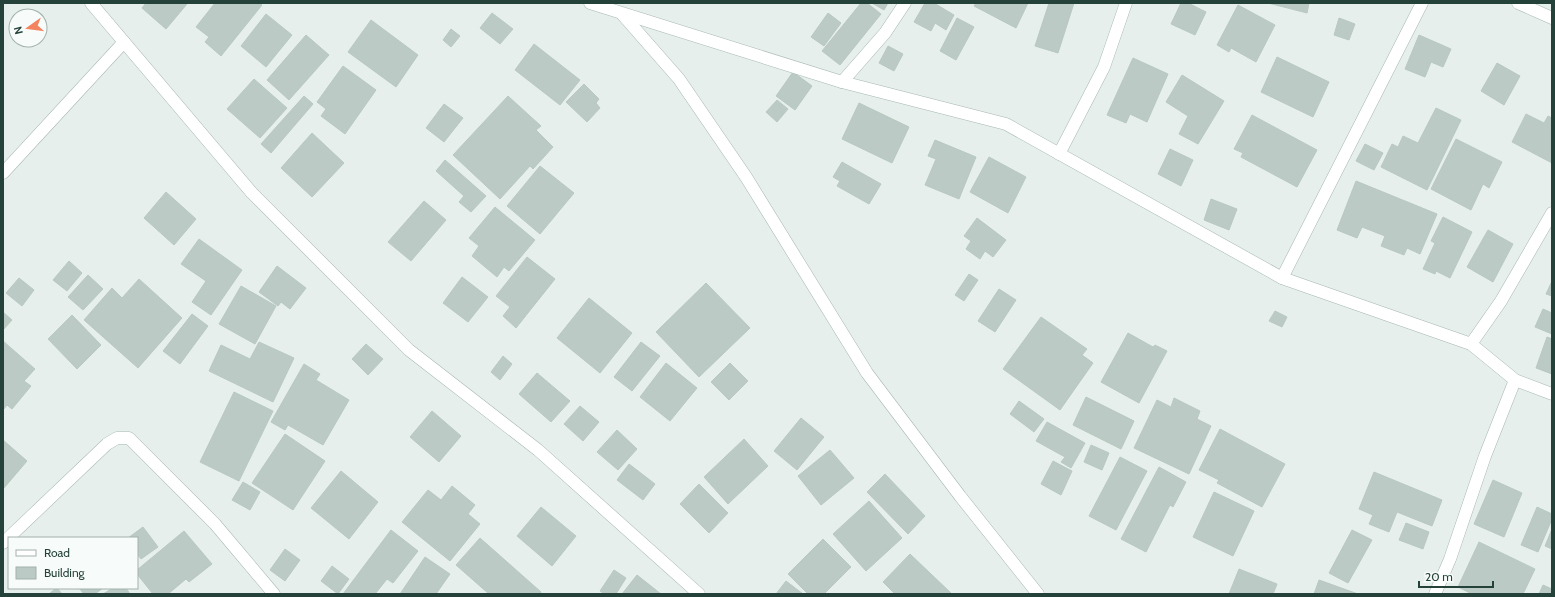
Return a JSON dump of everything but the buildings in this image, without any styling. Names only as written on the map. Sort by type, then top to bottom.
[{"type":"street","points":[[91,3],[252,193],[409,350],[538,450],[699,594]]},
{"type":"street","points":[[590,3],[842,82],[1006,124],[1282,278],[1471,344],[1514,380],[1552,394]]},
{"type":"street","points":[[842,82],[885,34],[905,3]]},
{"type":"street","points":[[1059,154],[1104,67],[1126,3]]},
{"type":"street","points":[[1282,278],[1422,3]]},
{"type":"street","points":[[1518,3],[1552,18]]},
{"type":"street","points":[[622,14],[679,79],[733,157],[867,373],[960,496],[1038,594]]},
{"type":"street","points":[[3,173],[124,42]]},
{"type":"street","points":[[1471,344],[1502,301],[1552,213]]},
{"type":"street","points":[[1435,594],[1450,559],[1485,456],[1514,380]]},
{"type":"street","points":[[9,537],[107,444],[117,438],[129,438],[215,524],[274,594]]}]
